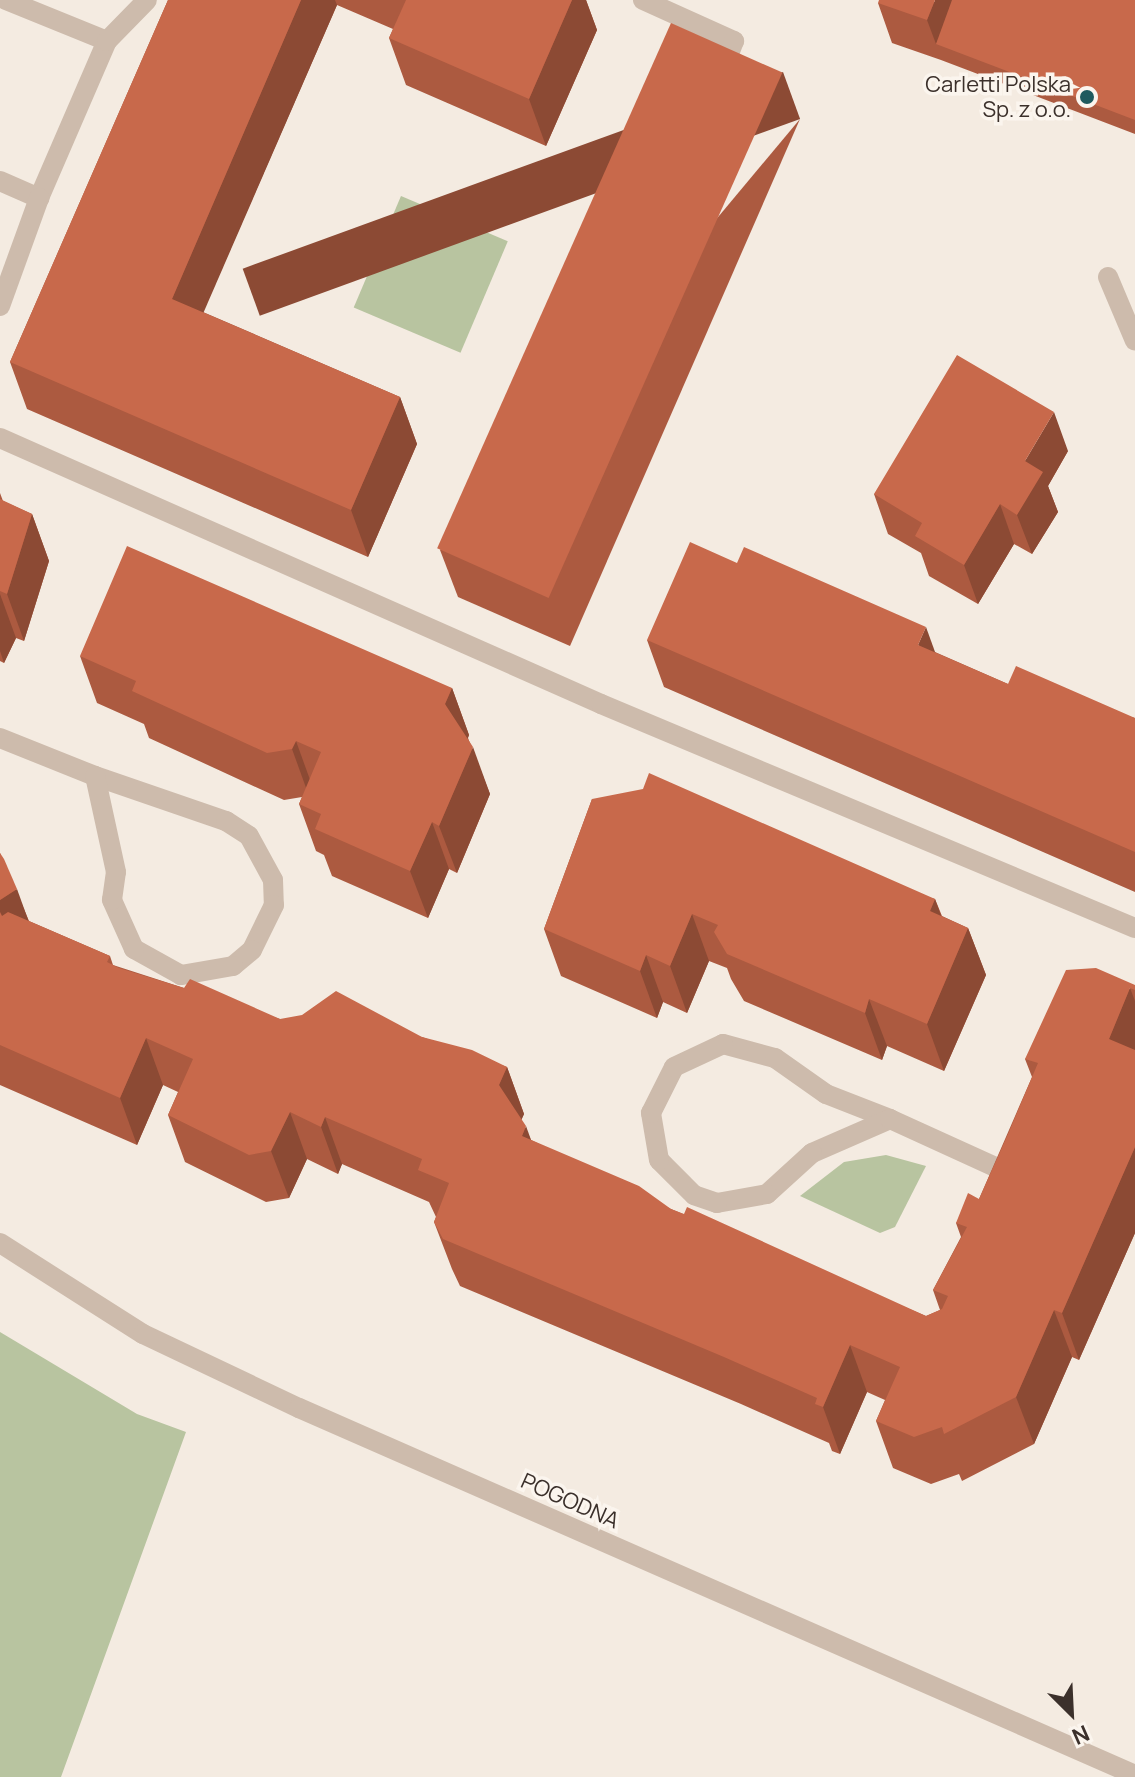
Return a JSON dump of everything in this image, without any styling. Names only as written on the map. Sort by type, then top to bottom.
[{"type":"street","points":[[6,0],[107,41]]},
{"type":"street","points":[[0,306],[39,198],[107,41],[147,0]]},
{"type":"street","points":[[643,0],[734,41],[717,83]]},
{"type":"street","points":[[0,181],[39,198]]},
{"type":"street","points":[[1108,277],[1135,341]]},
{"type":"street","points":[[0,438],[601,704],[1135,928]]},
{"type":"street","points":[[0,738],[95,776],[226,821],[249,836],[273,880],[274,905],[252,950],[221,970],[181,975],[134,949],[112,900],[116,872],[95,776]]},
{"type":"street","points":[[890,1119],[812,1153],[767,1194],[741,1202],[694,1195],[659,1160],[651,1137],[658,1089],[674,1067],[723,1044],[775,1058],[826,1094],[890,1119],[1025,1181]]},
{"type":"street","name":"POGODNA","points":[[0,1243],[143,1334],[285,1402],[1135,1775]]},
{"type":"green space","points":[[401,196],[508,241],[461,353],[354,307]]},
{"type":"green space","points":[[886,1155],[926,1166],[895,1227],[880,1233],[800,1196],[844,1162]]},
{"type":"green space","points":[[0,1332],[137,1414],[186,1432],[61,1777],[0,1777]]},
{"type":"building","points":[[168,0],[301,0],[172,299],[400,397],[351,510],[10,362]]},
{"type":"building","points":[[406,0],[572,0],[529,99],[389,38]]},
{"type":"building","points":[[879,0],[935,0],[927,20],[878,3]]},
{"type":"building","name":"Carletti Polska Sp. z o.o.","points":[[952,0],[1135,0],[1135,120],[936,44]]},
{"type":"building","points":[[671,23],[782,73],[549,598],[437,548]]},
{"type":"building","points":[[957,355],[1054,412],[1025,461],[1043,472],[1017,515],[1000,504],[964,565],[915,536],[922,523],[874,494]]},
{"type":"building","points":[[0,499],[32,514],[7,594],[0,591]]},
{"type":"building","points":[[690,542],[737,563],[744,547],[926,627],[918,645],[1008,684],[1016,666],[1135,718],[1135,852],[647,640]]},
{"type":"building","points":[[127,546],[452,688],[445,704],[473,747],[439,826],[432,822],[410,871],[315,829],[321,814],[299,804],[321,752],[296,741],[292,749],[267,753],[132,691],[136,681],[80,656]]},
{"type":"building","points":[[649,773],[935,899],[930,911],[968,928],[927,1024],[869,999],[865,1013],[727,954],[714,932],[718,925],[692,914],[670,966],[646,955],[640,971],[544,929],[592,799],[643,789]]},
{"type":"building","points":[[0,853],[17,889],[0,900]]},
{"type":"building","points":[[0,912],[2,916],[8,912],[110,956],[107,962],[119,968],[184,988],[190,979],[280,1019],[302,1015],[336,991],[422,1037],[472,1050],[507,1067],[499,1085],[526,1126],[522,1136],[639,1186],[671,1209],[684,1214],[687,1207],[926,1316],[942,1309],[948,1296],[933,1290],[967,1227],[956,1223],[968,1193],[979,1199],[1008,1134],[1038,1063],[1025,1059],[1066,970],[1096,968],[1135,985],[1135,990],[1130,988],[1109,1039],[1135,1050],[1135,1147],[1062,1313],[1054,1310],[1016,1397],[944,1434],[942,1427],[914,1437],[876,1421],[900,1367],[850,1345],[823,1407],[815,1404],[817,1398],[443,1239],[434,1222],[449,1183],[418,1170],[422,1159],[325,1117],[321,1127],[290,1112],[271,1151],[249,1155],[168,1115],[193,1059],[146,1038],[120,1098],[0,1045]]},
{"type":"place","name":"Carletti Polska Sp. z o.o.","points":[[1087,97]]}]
